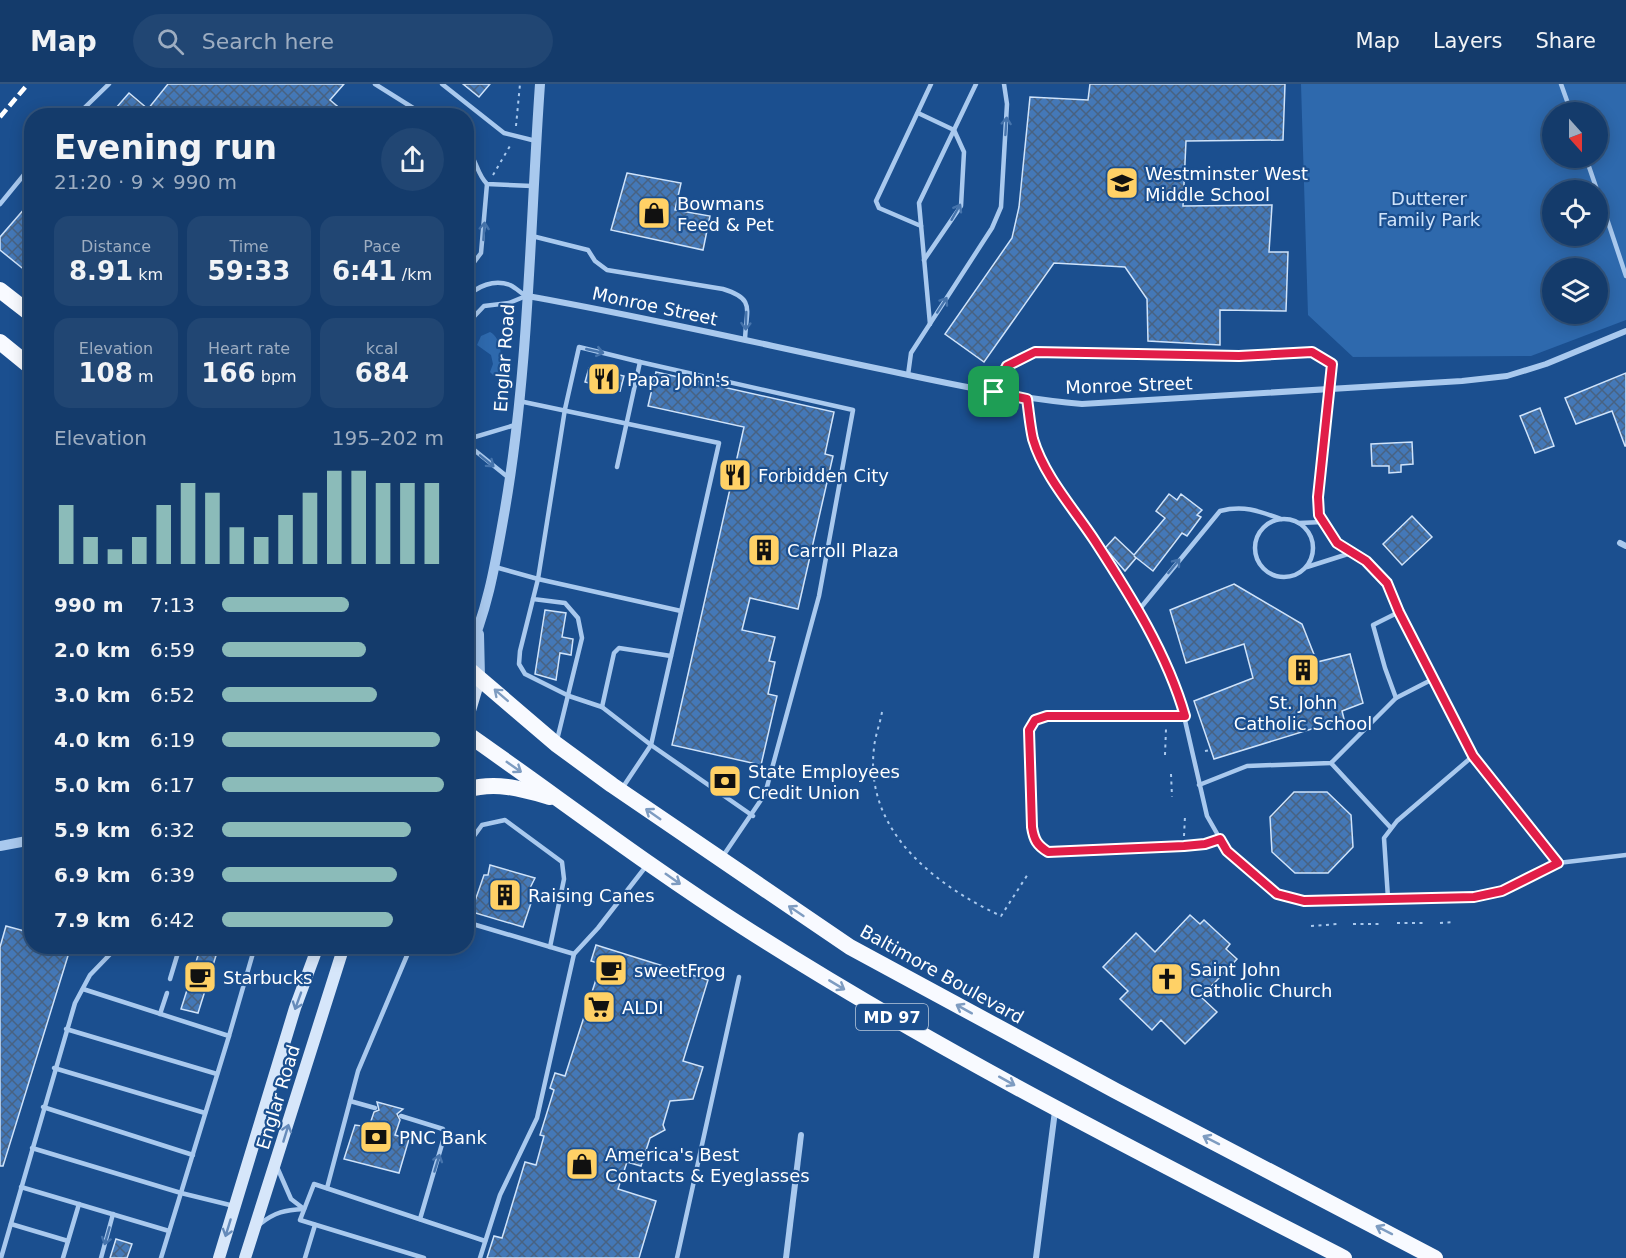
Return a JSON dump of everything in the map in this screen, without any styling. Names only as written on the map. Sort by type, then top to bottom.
[{"type":"highway","points":[[0,290],[24,309]]},
{"type":"highway","points":[[0,342],[24,362]]},
{"type":"highway","name":"Baltimore Boulevard","points":[[474,673],[556,744],[720,861],[850,947],[1116,1091],[1435,1258]]},
{"type":"highway","name":"MD 97","points":[[474,739],[744,927],[876,1008],[1056,1108],[1344,1258]]},
{"type":"highway","points":[[474,788],[482,785],[510,786],[550,797],[578,812]]},
{"type":"main road","name":"Englar Road","points":[[474,698],[480,678]]},
{"type":"main road","name":"Englar Road","points":[[219,1258],[295,1008],[315,954]]},
{"type":"main road","name":"Englar Road","points":[[245,1258],[342,954]]},
{"type":"street","name":"Englar Road","points":[[474,641],[479,631],[495,567],[517,424],[540,84]]},
{"type":"street","name":"Monroe Street","points":[[526,296],[1027,399],[1082,404],[1507,376],[1546,364],[1626,332]]},
{"type":"street","name":"Englar Road","points":[[479,631],[480,678]]},
{"type":"street","points":[[0,846],[24,842]]},
{"type":"street","points":[[1036,1258],[1050,1133],[1056,1108]]},
{"type":"street","points":[[786,1258],[801,1135]]},
{"type":"lane","points":[[84,108],[109,84]]},
{"type":"lane","points":[[375,84],[413,108]]},
{"type":"lane","points":[[442,84],[472,108]]},
{"type":"lane","points":[[921,226],[879,208],[876,201],[931,84]]},
{"type":"lane","points":[[930,324],[919,203],[976,84]]},
{"type":"lane","points":[[908,375],[911,353],[992,228],[1001,207],[1007,104],[1004,84]]},
{"type":"lane","points":[[1561,84],[1567,102]]},
{"type":"lane","points":[[474,110],[504,134],[536,141]]},
{"type":"lane","points":[[918,113],[954,130],[964,152],[961,206],[924,260]]},
{"type":"lane","points":[[474,160],[480,176],[487,184],[481,253],[474,262]]},
{"type":"lane","points":[[0,204],[24,175]]},
{"type":"lane","points":[[487,184],[532,186]]},
{"type":"lane","points":[[1608,223],[1626,276]]},
{"type":"lane","points":[[529,236],[588,250],[607,270],[723,289],[741,295],[746,301],[745,340]]},
{"type":"lane","points":[[474,292],[482,286],[497,283],[513,286],[526,296]]},
{"type":"lane","points":[[474,317],[484,306],[509,303],[526,296]]},
{"type":"lane","points":[[720,861],[753,816],[765,794],[819,596],[853,410],[579,347],[565,409],[538,579],[520,651],[519,664],[525,674],[569,696],[602,707],[651,745],[753,816]]},
{"type":"lane","points":[[994,392],[1007,366],[1035,352],[1239,356],[1312,352],[1332,364],[1318,497],[1319,515],[1337,543],[1366,561],[1387,583],[1399,612],[1473,756],[1558,863]]},
{"type":"lane","points":[[617,467],[640,362]]},
{"type":"lane","points":[[1027,399],[1033,439],[1041,460],[1138,611],[1178,690],[1207,816],[1227,851],[1277,894],[1304,901],[1483,896],[1502,891],[1558,863],[1626,855]]},
{"type":"lane","points":[[519,401],[719,443],[651,745],[621,791]]},
{"type":"lane","points":[[474,438],[517,424]]},
{"type":"lane","points":[[474,450],[510,479]]},
{"type":"lane","points":[[1138,611],[1220,511],[1250,507],[1299,523],[1323,522]]},
{"type":"lane","points":[[1281,519],[1267,524],[1259,531],[1255,541],[1256,559],[1262,568],[1280,578],[1290,577],[1306,567],[1351,553]]},
{"type":"lane","points":[[1299,523],[1312,538],[1313,548],[1306,567]]},
{"type":"lane","points":[[495,567],[681,611]]},
{"type":"lane","points":[[533,599],[565,603],[578,618],[582,638],[556,744]]},
{"type":"lane","points":[[1396,698],[1384,668],[1373,625],[1399,612]]},
{"type":"lane","points":[[602,707],[614,653],[619,648],[628,647],[671,656]]},
{"type":"lane","points":[[1199,785],[1246,766],[1332,763],[1396,698],[1433,679]]},
{"type":"lane","points":[[1185,716],[1047,716],[1035,720],[1029,730],[1034,840],[1048,852],[1184,846],[1205,844],[1220,839]]},
{"type":"lane","points":[[1388,898],[1384,838],[1391,828],[1473,756]]},
{"type":"lane","points":[[1332,763],[1391,828]]},
{"type":"lane","points":[[474,837],[483,825],[505,820],[562,861],[564,879],[550,947]]},
{"type":"lane","points":[[480,1258],[500,1195],[537,1118],[573,954],[598,928],[650,862]]},
{"type":"lane","points":[[474,924],[573,954]]},
{"type":"lane","points":[[1,1258],[54,1068],[75,1003],[90,975],[110,954]]},
{"type":"lane","points":[[170,979],[178,954]]},
{"type":"lane","points":[[161,1258],[253,954]]},
{"type":"lane","points":[[327,1188],[358,1071],[408,954]]},
{"type":"lane","points":[[677,1258],[739,977]]},
{"type":"lane","points":[[83,989],[229,1036]]},
{"type":"lane","points":[[160,1014],[166,993]]},
{"type":"lane","points":[[66,1029],[217,1074]]},
{"type":"lane","points":[[54,1068],[205,1113]]},
{"type":"lane","points":[[350,1101],[375,1108]]},
{"type":"lane","points":[[43,1107],[193,1155]]},
{"type":"lane","points":[[401,1116],[443,1129],[446,1134],[420,1219]]},
{"type":"lane","points":[[32,1148],[235,1206]]},
{"type":"lane","points":[[276,1165],[291,1199],[304,1209]]},
{"type":"lane","points":[[424,1258],[300,1220],[314,1184],[485,1241]]},
{"type":"lane","points":[[21,1187],[170,1231]]},
{"type":"lane","points":[[63,1258],[79,1204]]},
{"type":"lane","points":[[254,1228],[273,1213],[304,1209]]},
{"type":"lane","points":[[100,1258],[113,1214]]},
{"type":"lane","points":[[11,1224],[68,1241]]},
{"type":"lane","points":[[305,1258],[315,1225]]},
{"type":"path","points":[[517,125],[520,84]]},
{"type":"path","points":[[496,171],[509,147]]},
{"type":"path","points":[[882,712],[874,748],[877,793],[886,819],[903,846],[935,877],[964,898],[1001,916],[1028,874]]},
{"type":"path","points":[[1165,755],[1166,729]]},
{"type":"path","points":[[1205,751],[1211,750]]},
{"type":"path","points":[[1171,774],[1173,797]]},
{"type":"path","points":[[1184,841],[1185,816]]},
{"type":"path","points":[[1440,922],[1453,922]]},
{"type":"path","points":[[1396,923],[1425,923]]},
{"type":"path","points":[[1311,926],[1338,924]]},
{"type":"path","points":[[1353,924],[1379,924]]},
{"type":"green space","name":"Dutterer Family Park","points":[[1301,84],[1626,84],[1626,320],[1531,356],[1353,357],[1308,315]]},
{"type":"green space","points":[[490,332],[497,339],[501,356],[499,373],[494,376],[490,372],[493,364],[491,355],[477,345],[481,336]]},
{"type":"building","points":[[168,84],[344,84],[330,100],[340,108],[149,108]]},
{"type":"building","points":[[463,84],[490,84],[479,97]]},
{"type":"building","name":"Westminster West Middle School","points":[[1090,84],[1285,84],[1283,140],[1186,141],[1183,206],[1272,205],[1269,252],[1288,252],[1286,311],[1220,310],[1220,345],[1148,341],[1147,299],[1125,267],[1054,263],[984,362],[945,334],[1012,238],[1019,207],[1030,97],[1088,100]]},
{"type":"building","points":[[129,93],[147,108],[116,108]]},
{"type":"building","name":"Bowmans Feed & Pet","points":[[627,173],[681,183],[675,210],[710,216],[703,250],[611,230]]},
{"type":"building","points":[[24,209],[24,270],[0,250],[0,237]]},
{"type":"building","name":"Papa John's","points":[[589,368],[624,376],[620,391],[585,382]]},
{"type":"building","name":"Carroll Plaza","points":[[656,372],[834,412],[825,454],[833,456],[798,609],[750,598],[742,630],[775,637],[769,661],[775,662],[768,694],[777,696],[761,765],[672,745],[744,427],[648,406]]},
{"type":"building","points":[[1626,373],[1625,446],[1612,411],[1576,424],[1565,398]]},
{"type":"building","points":[[1540,408],[1554,446],[1535,453],[1520,416]]},
{"type":"building","points":[[1412,442],[1413,464],[1401,465],[1401,472],[1389,473],[1389,466],[1372,466],[1371,444]]},
{"type":"building","points":[[1169,494],[1177,500],[1181,494],[1202,510],[1197,515],[1201,517],[1187,536],[1182,533],[1153,571],[1134,556],[1136,558],[1125,571],[1105,548],[1115,537],[1134,555],[1165,518],[1156,511]]},
{"type":"building","points":[[1412,516],[1432,537],[1402,565],[1383,544]]},
{"type":"building","name":"St. John Catholic School","points":[[1234,584],[1302,624],[1317,662],[1350,654],[1363,703],[1342,711],[1344,719],[1214,759],[1194,701],[1253,678],[1244,644],[1186,663],[1170,610]]},
{"type":"building","points":[[545,610],[566,613],[562,637],[573,639],[571,655],[560,653],[556,680],[535,674]]},
{"type":"building","points":[[1294,792],[1327,792],[1351,815],[1353,847],[1328,873],[1295,873],[1272,852],[1270,817]]},
{"type":"building","name":"Raising Canes","points":[[490,865],[535,878],[530,888],[536,888],[523,927],[474,913],[474,901],[484,875],[488,875]]},
{"type":"building","name":"Saint John Catholic Church","points":[[1190,915],[1200,924],[1204,920],[1230,944],[1226,949],[1237,959],[1201,997],[1217,1012],[1185,1044],[1161,1020],[1152,1030],[1120,999],[1128,991],[1103,967],[1136,933],[1155,952]]},
{"type":"building","points":[[6,926],[24,931],[24,954],[69,954],[3,1166],[0,1166],[0,947]]},
{"type":"building","points":[[596,945],[708,980],[683,1061],[703,1067],[693,1099],[670,1101],[663,1125],[665,1130],[650,1138],[641,1166],[627,1162],[618,1189],[656,1201],[639,1258],[487,1258],[494,1236],[502,1238],[525,1162],[536,1165],[544,1136],[540,1135],[554,1090],[550,1088],[555,1073],[565,1076],[601,964],[591,961]]},
{"type":"building","name":"Starbucks","points":[[198,954],[216,954],[198,1013],[181,1009]]},
{"type":"building","name":"PNC Bank","points":[[377,1102],[403,1109],[397,1114],[400,1120],[395,1135],[409,1139],[399,1173],[344,1159],[355,1125],[369,1127],[374,1112],[379,1110]]},
{"type":"building","points":[[116,1239],[132,1244],[127,1258],[110,1258]]},
{"type":"railway","points":[[0,117],[28,84]]},
{"type":"place","name":"Westminster West Middle School","points":[[1122,183]]},
{"type":"place","name":"Bowmans Feed & Pet","points":[[654,213]]},
{"type":"place","name":"Papa John's","points":[[604,379]]},
{"type":"place","name":"Forbidden City","points":[[735,475]]},
{"type":"place","name":"Carroll Plaza","points":[[764,550]]},
{"type":"place","name":"St. John Catholic School","points":[[1303,670]]},
{"type":"place","name":"State Employees Credit Union","points":[[725,781]]},
{"type":"place","name":"Raising Canes","points":[[505,895]]},
{"type":"place","name":"sweetFrog","points":[[611,970]]},
{"type":"place","name":"Starbucks","points":[[200,977]]},
{"type":"place","name":"Saint John Catholic Church","points":[[1167,979]]},
{"type":"place","name":"ALDI","points":[[599,1007]]},
{"type":"place","name":"PNC Bank","points":[[376,1137]]},
{"type":"place","name":"America's Best Contacts & Eyeglasses","points":[[582,1164]]},
{"type":"route","points":[[1035,352],[1239,356],[1312,352],[1332,364],[1318,497],[1319,515],[1337,543],[1366,561],[1387,583],[1399,612],[1473,756],[1558,863],[1502,891],[1474,897],[1304,901],[1277,894],[1227,851],[1220,839],[1205,844],[1184,846],[1048,852],[1040,847],[1034,840],[1032,827],[1029,730],[1035,720],[1047,716],[1185,716],[1178,690],[1153,637],[1096,542],[1041,460],[1033,439],[1027,399],[994,392],[1007,366],[1035,352]]}]
